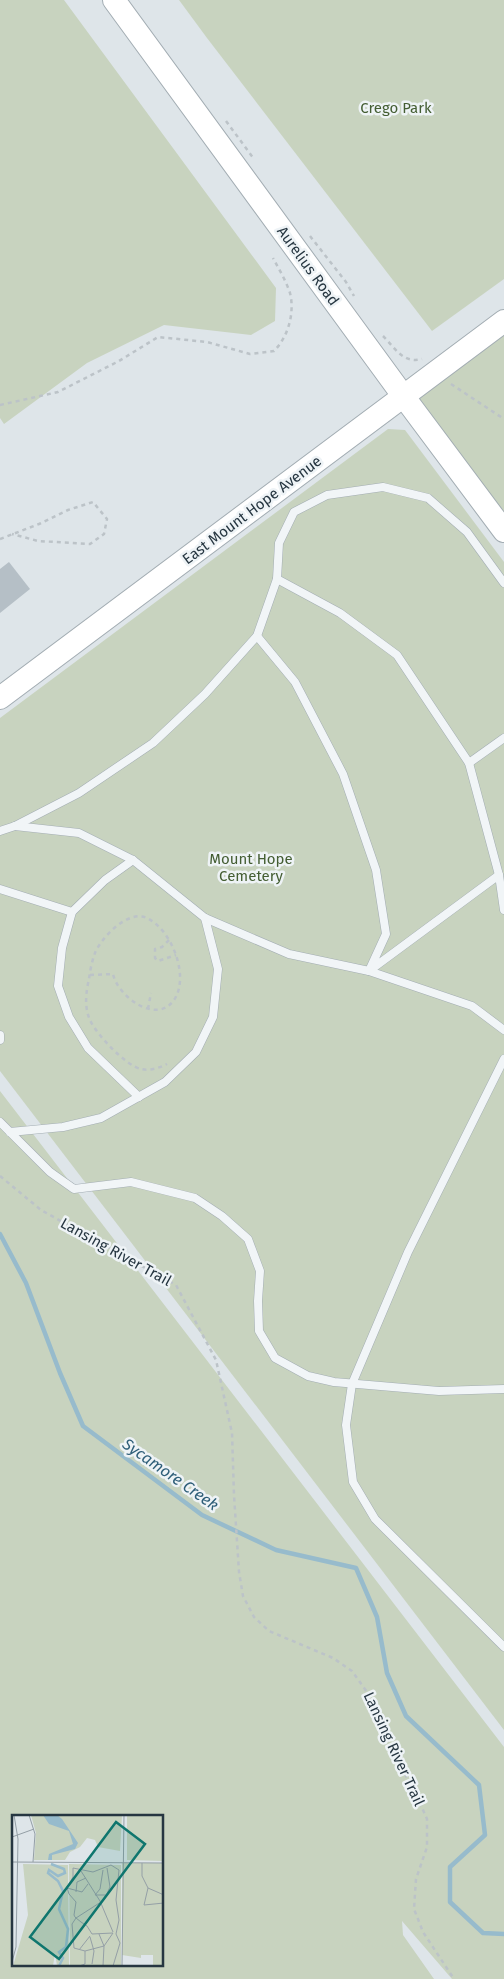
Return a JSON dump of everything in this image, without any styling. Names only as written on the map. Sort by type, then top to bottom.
[{"type":"street","name":"Aurelius Road","points":[[114,0],[504,531]]},
{"type":"street","name":"East Mount Hope Avenue","points":[[0,698],[504,321]]},
{"type":"lane","points":[[0,831],[16,826],[79,793],[152,743],[205,694],[257,636],[277,579],[278,543],[294,512],[327,495],[383,487],[428,498],[467,532],[504,583]]},
{"type":"lane","points":[[277,579],[340,613],[397,655],[469,763],[498,875],[504,910]]},
{"type":"lane","points":[[257,636],[295,682],[343,774],[376,870],[386,934],[369,971]]},
{"type":"lane","points":[[469,763],[504,738]]},
{"type":"lane","points":[[16,826],[79,833],[133,860],[205,918],[289,954],[369,971],[472,1006],[504,1030]]},
{"type":"lane","points":[[133,860],[105,880],[72,912],[62,948],[58,986],[69,1017],[88,1048],[139,1097]]},
{"type":"lane","points":[[369,971],[498,875]]},
{"type":"lane","points":[[0,889],[72,912]]},
{"type":"lane","points":[[10,1132],[64,1127],[101,1118],[165,1082],[196,1052],[213,1017],[218,969],[205,918]]},
{"type":"lane","points":[[0,1035],[0,1040]]},
{"type":"lane","points":[[504,1059],[408,1252],[352,1384],[346,1425],[353,1482],[374,1519],[504,1647]]},
{"type":"lane","points":[[0,1122],[50,1172],[74,1189],[131,1182],[195,1198],[222,1216],[248,1240],[260,1270],[259,1330],[275,1358],[308,1376],[334,1382],[439,1391],[504,1389]]},
{"type":"path","points":[[0,404],[58,392],[119,361],[158,337],[206,342],[250,354],[274,351],[282,344],[288,332],[291,307],[290,294],[273,258]]},
{"type":"path","points":[[451,384],[504,419]]},
{"type":"path","points":[[0,539],[12,534],[39,524],[68,510],[93,502],[107,519],[104,534],[90,544],[38,541],[12,534]]},
{"type":"path","points":[[90,975],[114,974],[125,995],[148,1009],[170,1005],[181,985],[180,967],[169,940],[156,924],[147,918],[139,916],[127,920],[106,935],[95,953],[85,996],[90,1020],[107,1043],[127,1062],[140,1069],[157,1069],[196,1052]]},
{"type":"path","points":[[169,940],[162,947],[155,949],[155,958],[158,960],[176,954]]},
{"type":"path","points":[[148,1009],[151,993]]},
{"type":"path","name":"Lansing River Trail","points":[[0,1176],[41,1210],[176,1285],[216,1360],[232,1433],[239,1572],[243,1596],[254,1617],[269,1631],[332,1658],[352,1671],[374,1702],[388,1741],[427,1819],[427,1847],[416,1879],[414,1909],[423,1932],[454,1979]]},
{"type":"green space","points":[[0,0],[64,0],[276,288],[275,321],[251,335],[164,325],[87,363],[4,424],[0,418]]},
{"type":"green space","name":"Crego Park","points":[[179,0],[504,0],[504,279],[432,331]]},
{"type":"green space","points":[[504,323],[504,531],[404,397]]},
{"type":"green space","name":"Mount Hope Cemetery","points":[[388,429],[405,430],[504,562],[504,1730],[0,1071],[0,718]]},
{"type":"green space","points":[[0,1091],[504,1747],[504,1979],[452,1979],[402,1921],[403,1935],[434,1979],[0,1979]]},
{"type":"building","points":[[9,562],[30,589],[0,613],[0,569]]},
{"type":"waterway","name":"Sycamore Creek","points":[[0,1234],[26,1283],[60,1373],[83,1426],[202,1515],[276,1550],[356,1568],[377,1617],[387,1673],[406,1716],[479,1785],[485,1835],[450,1867],[450,1902],[483,1933],[504,1934]]}]
